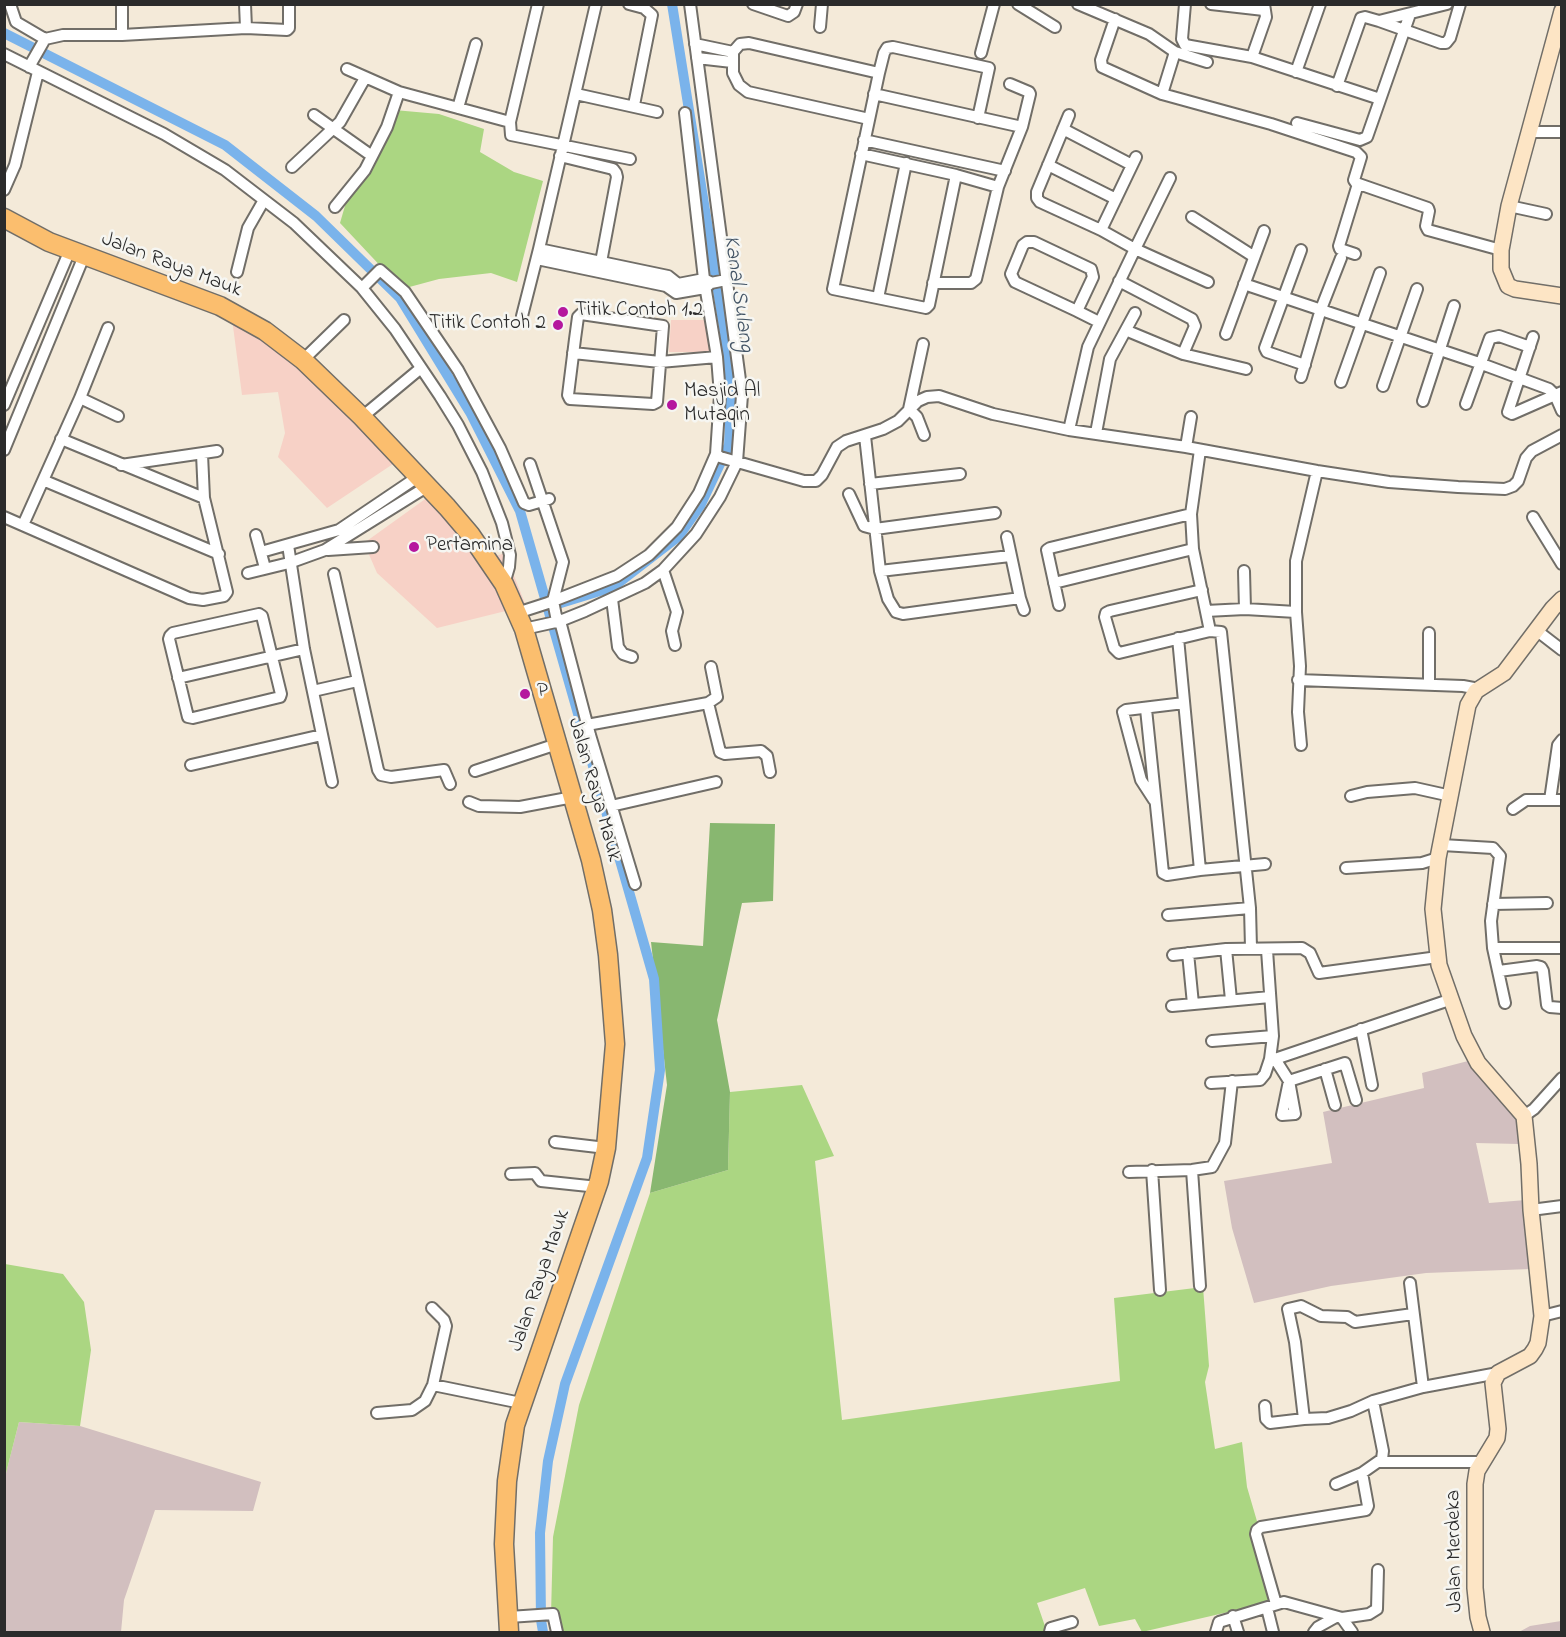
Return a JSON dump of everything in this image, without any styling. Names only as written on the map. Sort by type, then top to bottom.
[{"type":"main road","name":"Jalan Raya Mauk","points":[[4,218],[49,242],[231,311],[265,331],[303,360],[423,481],[480,547],[525,619],[557,744],[591,860],[602,910],[612,982],[615,1044],[606,1148],[598,1187],[515,1425],[507,1481],[504,1544],[511,1622]]},
{"type":"street","points":[[10,4],[15,22],[43,43]]},
{"type":"street","points":[[122,4],[122,35]]},
{"type":"street","points":[[245,4],[246,28]]},
{"type":"street","points":[[4,190],[17,159],[33,66],[43,43],[63,35],[122,35],[246,28],[287,30],[289,4]]},
{"type":"street","points":[[538,4],[510,122],[511,135],[613,169],[616,173],[601,262]]},
{"type":"street","points":[[522,316],[596,4]]},
{"type":"street","points":[[629,4],[644,8],[652,15],[634,105]]},
{"type":"street","points":[[525,619],[551,602],[616,576],[649,555],[677,527],[699,493],[718,455],[720,395],[714,282],[697,58],[690,4]]},
{"type":"street","points":[[753,4],[788,16],[794,12],[797,4]]},
{"type":"street","points":[[820,27],[822,4]]},
{"type":"street","points":[[981,52],[994,4]]},
{"type":"street","points":[[1018,4],[1055,27]]},
{"type":"street","points":[[1078,4],[1149,34],[1174,52],[1207,62]]},
{"type":"street","points":[[1185,4],[1184,43],[1252,57],[1380,99]]},
{"type":"street","points":[[1210,4],[1264,7],[1266,16],[1252,57]]},
{"type":"street","points":[[1296,72],[1320,4]]},
{"type":"street","points":[[1379,21],[1447,4]]},
{"type":"street","points":[[1337,86],[1361,18],[1379,21],[1441,43],[1450,38],[1460,4]]},
{"type":"street","points":[[1562,10],[1509,206],[1501,269],[1508,286],[1562,296]]},
{"type":"street","points":[[1297,123],[1364,140],[1410,14]]},
{"type":"street","points":[[1115,19],[1101,60],[1102,67],[1162,94],[1271,124],[1356,152],[1361,157],[1354,180],[1428,208],[1426,227],[1428,230],[1502,250]]},
{"type":"street","points":[[869,119],[748,92],[739,85],[733,73],[732,57],[740,44],[749,43],[879,73]]},
{"type":"street","points":[[458,108],[476,44]]},
{"type":"street","points":[[695,44],[732,57]]},
{"type":"street","points":[[956,174],[929,305],[926,308],[833,289],[874,94],[887,48],[893,47],[989,68],[978,118]]},
{"type":"street","points":[[1162,94],[1174,52]]},
{"type":"street","points":[[4,54],[33,66],[164,134],[225,170],[294,223],[364,285],[458,425],[482,472],[502,523],[510,563],[504,584]]},
{"type":"street","points":[[697,58],[732,57]]},
{"type":"street","points":[[347,69],[399,92],[510,122]]},
{"type":"street","points":[[292,167],[345,116],[364,78]]},
{"type":"street","points":[[933,283],[971,283],[976,279],[998,187],[1022,127],[1030,94],[1010,84]]},
{"type":"street","points":[[335,207],[360,178],[387,127],[399,92]]},
{"type":"street","points":[[576,94],[634,105],[657,112]]},
{"type":"street","points":[[874,94],[1022,127]]},
{"type":"street","points":[[525,619],[557,619],[612,599],[645,583],[663,570],[696,534],[720,497],[735,461],[742,395],[714,282],[685,113]]},
{"type":"street","points":[[314,115],[372,156]]},
{"type":"street","points":[[1069,115],[1037,192],[1040,202],[1208,282]]},
{"type":"street","points":[[1063,129],[1134,161],[1101,230]]},
{"type":"street","points":[[1528,132],[1562,132]]},
{"type":"street","points":[[864,140],[1005,171]]},
{"type":"street","points":[[561,151],[630,159]]},
{"type":"street","points":[[861,154],[956,174],[998,187]]},
{"type":"street","points":[[878,298],[906,163]]},
{"type":"street","points":[[1048,165],[1116,199]]},
{"type":"street","points":[[1069,430],[1088,347],[1170,178]]},
{"type":"street","points":[[1355,254],[1340,249],[1339,246],[1358,183]]},
{"type":"street","points":[[237,272],[248,228],[264,200]]},
{"type":"street","points":[[1509,206],[1546,214]]},
{"type":"street","points":[[1192,217],[1253,256]]},
{"type":"street","points":[[1226,334],[1264,231]]},
{"type":"street","points":[[1077,311],[1093,277],[1091,269],[1034,242],[1027,242],[1023,245],[1011,274],[1012,279],[1099,322]]},
{"type":"street","points":[[1301,250],[1265,348],[1267,352],[1305,365]]},
{"type":"street","points":[[4,405],[77,253]]},
{"type":"street","points":[[4,450],[77,253]]},
{"type":"street","points":[[538,254],[601,262],[678,284],[714,282]]},
{"type":"street","points":[[538,254],[667,281]]},
{"type":"street","points":[[1301,377],[1321,309],[1341,258]]},
{"type":"street","points":[[364,285],[381,270],[405,292],[458,370],[500,448],[524,503],[529,505],[545,500]]},
{"type":"street","points":[[1341,382],[1380,273]]},
{"type":"street","points":[[1119,281],[1192,319],[1195,326],[1183,354]]},
{"type":"street","points":[[1244,284],[1549,389],[1558,394],[1562,411]]},
{"type":"street","points":[[1383,386],[1418,289]]},
{"type":"street","points":[[1423,401],[1454,306]]},
{"type":"street","points":[[1096,433],[1110,359],[1135,313]]},
{"type":"street","points":[[583,314],[661,324],[663,328],[658,401],[655,404],[571,400],[568,395],[573,353],[578,316],[583,314]]},
{"type":"street","points":[[303,360],[344,320]]},
{"type":"street","points":[[23,525],[45,481],[108,328]]},
{"type":"street","points":[[1130,332],[1183,354],[1246,369]]},
{"type":"street","points":[[1466,404],[1479,363],[1490,338],[1495,335],[1531,342],[1507,410],[1509,413],[1512,414],[1558,394]]},
{"type":"street","points":[[909,409],[923,344]]},
{"type":"street","points":[[573,353],[660,362],[717,357]]},
{"type":"street","points":[[362,417],[421,368]]},
{"type":"street","points":[[718,455],[804,481],[816,481],[822,475],[837,447],[846,441],[865,436],[898,421],[918,401],[927,397],[939,396],[993,414],[1069,430],[1186,447],[1389,482],[1505,489],[1518,481],[1526,458],[1532,451],[1562,435]]},
{"type":"street","points":[[80,398],[118,416]]},
{"type":"street","points":[[909,409],[917,417],[924,435]]},
{"type":"street","points":[[1186,447],[1191,417]]},
{"type":"street","points":[[865,436],[880,572],[888,599],[896,612],[903,614],[1020,598]]},
{"type":"street","points":[[61,439],[204,498]]},
{"type":"street","points":[[1200,450],[1191,514],[1193,549],[1210,631]]},
{"type":"street","points":[[121,465],[217,452]]},
{"type":"street","points":[[4,517],[195,600],[226,595],[219,554],[204,498],[202,453]]},
{"type":"street","points":[[530,464],[545,500],[563,562],[551,602],[635,884]]},
{"type":"street","points":[[1301,745],[1298,712],[1300,666],[1296,612],[1296,561],[1317,471]]},
{"type":"street","points":[[870,484],[960,474]]},
{"type":"street","points":[[45,481],[219,554]]},
{"type":"street","points":[[325,550],[341,534],[423,481]]},
{"type":"street","points":[[849,494],[864,526],[875,529],[995,513]]},
{"type":"street","points":[[1059,605],[1047,550],[1191,514]]},
{"type":"street","points":[[1533,517],[1562,564]]},
{"type":"street","points":[[261,552],[341,534]]},
{"type":"street","points":[[256,535],[265,568]]},
{"type":"street","points":[[1007,537],[1024,610]]},
{"type":"street","points":[[288,545],[304,649],[332,782]]},
{"type":"street","points":[[248,573],[325,550],[373,547]]},
{"type":"street","points":[[1054,583],[1193,549]]},
{"type":"street","points":[[880,572],[1010,556]]},
{"type":"street","points":[[663,570],[676,612],[672,631],[675,645]]},
{"type":"street","points":[[1244,571],[1245,609]]},
{"type":"street","points":[[334,574],[378,770],[381,775],[391,777],[444,770],[450,784]]},
{"type":"street","points":[[1202,590],[1106,613],[1105,617],[1114,648],[1119,653],[1210,631],[1217,630],[1222,637],[1250,908],[1251,948]]},
{"type":"street","points":[[612,599],[618,647],[623,654],[632,657]]},
{"type":"street","points":[[1265,1406],[1266,1419],[1270,1423],[1328,1418],[1373,1401],[1424,1387],[1498,1373],[1530,1356],[1538,1343],[1542,1316],[1524,1116],[1478,1063],[1464,1036],[1438,957],[1433,909],[1440,851],[1468,705],[1479,688],[1504,673],[1562,600]]},
{"type":"street","points":[[1206,611],[1245,609],[1296,612]]},
{"type":"street","points":[[259,614],[263,620],[272,656],[280,697],[193,718],[188,717],[186,713],[169,639],[173,633],[259,614]]},
{"type":"street","points":[[1536,630],[1562,650]]},
{"type":"street","points":[[1429,633],[1429,684]]},
{"type":"street","points":[[1178,638],[1200,870]]},
{"type":"street","points":[[178,678],[304,649]]},
{"type":"street","points":[[587,725],[708,703],[717,697],[711,667]]},
{"type":"street","points":[[1298,680],[1479,688]]},
{"type":"street","points":[[313,691],[357,681]]},
{"type":"street","points":[[708,703],[720,752],[725,754],[761,751],[767,756],[770,772]]},
{"type":"street","points":[[1156,804],[1141,780],[1123,715],[1126,710],[1184,703]]},
{"type":"street","points":[[1146,709],[1163,873],[1167,875],[1265,864]]},
{"type":"street","points":[[191,765],[322,735]]},
{"type":"street","points":[[1513,809],[1526,800],[1556,800],[1558,745],[1562,740]]},
{"type":"street","points":[[475,771],[557,744]]},
{"type":"street","points":[[611,806],[716,782]]},
{"type":"street","points":[[1351,796],[1415,788],[1451,796]]},
{"type":"street","points":[[469,802],[479,806],[520,807],[573,797]]},
{"type":"street","points":[[1346,868],[1422,863],[1440,851],[1493,848],[1497,851],[1500,856],[1491,921],[1493,948],[1504,1003]]},
{"type":"street","points":[[1493,904],[1547,903]]},
{"type":"street","points":[[1168,915],[1250,908]]},
{"type":"street","points":[[1173,955],[1226,949],[1302,948],[1310,953],[1319,973],[1438,957]]},
{"type":"street","points":[[1493,948],[1562,948]]},
{"type":"street","points":[[1226,949],[1231,1000]]},
{"type":"street","points":[[1211,1083],[1264,1078],[1273,1059],[1268,950]]},
{"type":"street","points":[[1188,953],[1193,1004]]},
{"type":"street","points":[[1498,971],[1541,967],[1546,1005],[1562,1008]]},
{"type":"street","points":[[1172,1006],[1270,997]]},
{"type":"street","points":[[1273,1059],[1452,999]]},
{"type":"street","points":[[1361,1029],[1372,1085]]},
{"type":"street","points":[[1212,1041],[1273,1036]]},
{"type":"street","points":[[1273,1059],[1289,1081],[1345,1063],[1356,1100]]},
{"type":"street","points":[[1325,1069],[1335,1106]]},
{"type":"street","points":[[1524,1116],[1534,1109],[1562,1078]]},
{"type":"street","points":[[1129,1172],[1212,1167],[1225,1143],[1232,1081]]},
{"type":"street","points":[[555,1142],[606,1148]]},
{"type":"street","points":[[1152,1170],[1160,1290]]},
{"type":"street","points":[[1192,1170],[1200,1286]]},
{"type":"street","points":[[511,1174],[535,1173],[541,1181],[598,1187]]},
{"type":"street","points":[[1531,1210],[1562,1206]]},
{"type":"street","points":[[1410,1283],[1424,1387]]},
{"type":"street","points":[[1304,1419],[1295,1342],[1288,1309],[1301,1306],[1321,1316],[1347,1317],[1355,1322],[1413,1314]]},
{"type":"street","points":[[377,1413],[412,1410],[425,1401],[434,1385],[446,1326],[444,1320],[432,1308]]},
{"type":"street","points":[[1542,1316],[1562,1311]]},
{"type":"street","name":"Jalan Merdeka","points":[[1482,1632],[1474,1577],[1475,1484],[1477,1472],[1497,1438],[1493,1388],[1498,1373]]},
{"type":"street","points":[[434,1385],[521,1403]]},
{"type":"street","points":[[1336,1484],[1362,1473],[1379,1462],[1383,1455],[1373,1401]]},
{"type":"street","points":[[1379,1462],[1482,1462]]},
{"type":"street","points":[[1273,1632],[1271,1606],[1257,1530],[1261,1527],[1366,1510],[1368,1506],[1362,1473]]},
{"type":"street","points":[[1314,1632],[1318,1627],[1339,1618],[1369,1614],[1377,1609],[1378,1570]]},
{"type":"street","points":[[1216,1632],[1219,1622],[1233,1616],[1292,1603],[1339,1618],[1352,1632]]},
{"type":"street","points":[[511,1622],[546,1613],[554,1616],[557,1632]]},
{"type":"street","points":[[1233,1616],[1238,1632]]},
{"type":"street","points":[[1050,1632],[1051,1628],[1072,1622]]},
{"type":"shaded area","points":[[231,311],[283,342],[493,557],[505,553],[526,606],[437,628],[377,573],[364,543],[428,497],[393,464],[327,508],[278,457],[285,433],[278,392],[242,395]]},
{"type":"shaded area","points":[[671,320],[706,320],[711,352],[669,352]]},
{"type":"shaded area","points":[[1468,1061],[1517,1117],[1519,1144],[1476,1143],[1489,1203],[1526,1200],[1530,1269],[1426,1273],[1331,1286],[1254,1303],[1232,1228],[1224,1181],[1332,1163],[1323,1112],[1424,1088],[1422,1073]]},
{"type":"shaded area","points":[[19,1422],[80,1426],[261,1482],[253,1511],[155,1510],[124,1600],[121,1632],[5,1632],[5,1477]]},
{"type":"shaded area","points":[[1561,1621],[1561,1632],[1519,1632],[1530,1626]]},
{"type":"green space","points":[[394,110],[439,114],[484,129],[480,152],[514,172],[543,181],[517,282],[491,273],[439,279],[402,289],[340,223],[349,192]]},
{"type":"green space","points":[[710,823],[775,824],[773,901],[742,903],[717,1020],[730,1092],[728,1170],[650,1193],[667,1085],[651,942],[703,946]]},
{"type":"green space","points":[[802,1085],[834,1156],[815,1161],[842,1420],[1120,1381],[1114,1298],[1203,1287],[1209,1366],[1205,1382],[1215,1449],[1242,1442],[1247,1487],[1280,1600],[1142,1632],[1135,1619],[1099,1626],[1085,1588],[1037,1603],[1047,1632],[554,1632],[551,1615],[553,1537],[579,1405],[650,1193],[728,1170],[730,1092]]},
{"type":"green space","points":[[5,1264],[63,1274],[84,1302],[91,1350],[80,1426],[19,1422],[5,1477]]},
{"type":"waterway","name":"Kanal Sulang","points":[[551,606],[613,587],[679,536],[700,506],[729,445],[731,399],[725,335],[672,4]]},
{"type":"waterway","points":[[4,33],[225,145],[316,216],[400,298],[471,414],[520,511],[654,979],[660,1070],[647,1158],[565,1384],[548,1461],[540,1533],[543,1632]]},
{"type":"place","name":"Titik Contoh 1.2","points":[[563,312]]},
{"type":"place","name":"Titik Contoh 2","points":[[558,325]]},
{"type":"place","name":"Masjid Al Mutaqin","points":[[672,405]]},
{"type":"place","name":"Pertamina","points":[[414,547]]},
{"type":"place","name":"P","points":[[525,694]]}]
